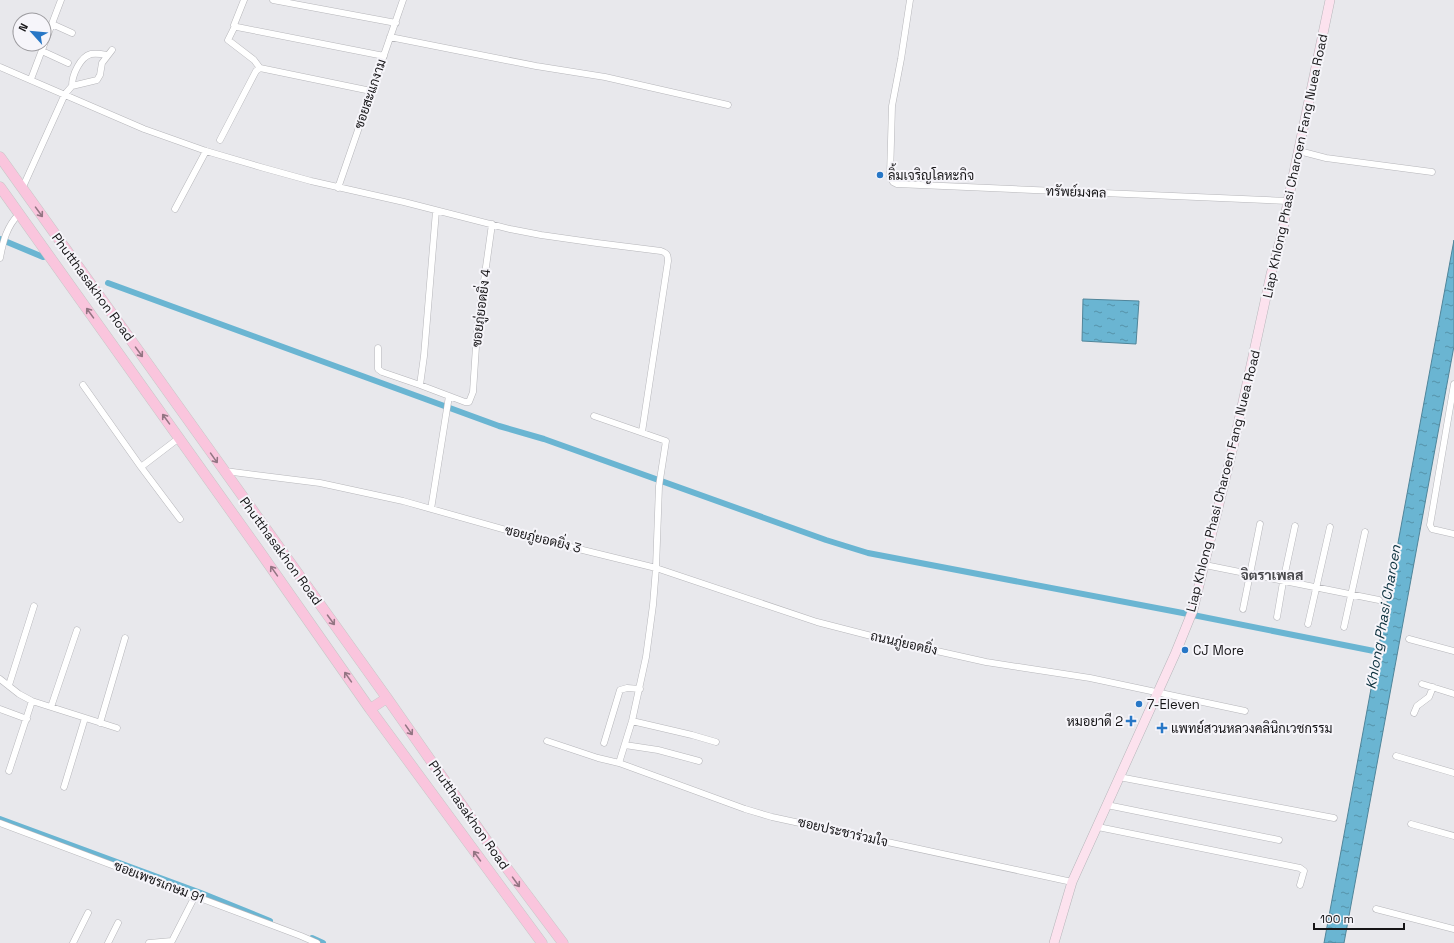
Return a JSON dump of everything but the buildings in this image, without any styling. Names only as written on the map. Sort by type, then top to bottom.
[{"type":"main road","name":"Liap Khlong Phasi Charoen Fang Nuea Road","points":[[1054,943],[1072,882],[1192,614],[1234,443],[1271,274],[1282,234],[1330,0]]},
{"type":"main road","name":"Phutthasakhon Road","points":[[0,157],[504,864],[563,943]]},
{"type":"main road","name":"Phutthasakhon Road","points":[[0,187],[180,438],[370,709],[542,943]]},
{"type":"main road","points":[[370,709],[387,698]]},
{"type":"street","points":[[61,0],[52,24],[72,32]]},
{"type":"street","points":[[244,0],[234,25],[235,26],[228,40],[254,60],[260,68],[371,91]]},
{"type":"street","points":[[273,0],[396,23]]},
{"type":"street","name":"ซอยสะแกงาม","points":[[338,188],[403,0]]},
{"type":"street","name":"ทรัพย์มงคล","points":[[910,0],[901,59],[892,102],[890,176],[893,182],[904,185],[1288,201]]},
{"type":"street","points":[[235,26],[384,56]]},
{"type":"street","points":[[390,37],[536,66],[605,77],[728,105]]},
{"type":"street","points":[[72,86],[97,80],[100,75],[102,63],[112,50]]},
{"type":"street","points":[[31,79],[42,52]]},
{"type":"street","points":[[44,52],[68,63]]},
{"type":"street","points":[[22,189],[65,94],[72,86],[74,74],[84,58],[92,54],[108,55]]},
{"type":"street","points":[[0,67],[31,79],[144,130],[206,151],[304,180],[541,235],[661,250],[666,252],[668,261],[642,432]]},
{"type":"street","points":[[220,140],[256,71],[260,68]]},
{"type":"street","points":[[175,209],[206,151]]},
{"type":"street","points":[[1298,151],[1326,158],[1432,172]]},
{"type":"street","points":[[420,385],[424,356],[436,211]]},
{"type":"street","points":[[0,258],[2,241],[13,220],[19,214]]},
{"type":"street","name":"ซอยภู่ยอดยิ่ง 4","points":[[449,396],[469,402],[473,392],[477,331],[492,224]]},
{"type":"street","points":[[378,348],[377,364],[378,369],[382,372],[449,396],[431,508]]},
{"type":"street","points":[[1454,384],[1435,487],[1430,526],[1432,529],[1454,534]]},
{"type":"street","points":[[83,385],[180,519]]},
{"type":"street","points":[[594,416],[666,440],[659,486],[654,605],[640,689],[619,763]]},
{"type":"street","points":[[141,467],[180,438]]},
{"type":"street","name":"ซอยภู่ยอดยิ่ง 3","points":[[223,471],[320,483],[368,492],[431,508],[538,539],[656,568]]},
{"type":"street","points":[[1243,609],[1260,524]]},
{"type":"street","points":[[1277,617],[1295,526]]},
{"type":"street","points":[[1308,624],[1330,527]]},
{"type":"street","points":[[1344,628],[1365,532]]},
{"type":"street","points":[[1205,565],[1283,582],[1379,600]]},
{"type":"street","name":"ถนนภู่ยอดยิ่ง","points":[[656,568],[817,622],[883,639],[986,662],[1090,678],[1245,711]]},
{"type":"street","points":[[9,685],[34,606]]},
{"type":"street","points":[[51,707],[77,630]]},
{"type":"street","points":[[100,723],[125,638]]},
{"type":"street","points":[[1409,639],[1454,651]]},
{"type":"street","points":[[0,678],[20,694],[32,701],[117,728]]},
{"type":"street","points":[[1422,684],[1454,694]]},
{"type":"street","points":[[604,743],[620,690],[627,688],[640,689]]},
{"type":"street","points":[[1414,713],[1417,706],[1429,697],[1433,688]]},
{"type":"street","points":[[10,771],[32,701]]},
{"type":"street","points":[[0,709],[27,718]]},
{"type":"street","points":[[64,787],[85,718]]},
{"type":"street","points":[[632,721],[716,742]]},
{"type":"street","name":"ซอยประชาร่วมใจ","points":[[547,742],[619,763],[772,817],[1072,882]]},
{"type":"street","points":[[625,745],[658,750],[699,761]]},
{"type":"street","points":[[1396,756],[1454,774]]},
{"type":"street","points":[[1119,777],[1334,818]]},
{"type":"street","points":[[1107,805],[1279,840]]},
{"type":"street","name":"ซอยเพชรเกษม 91","points":[[0,823],[317,943]]},
{"type":"street","points":[[1411,824],[1454,836]]},
{"type":"street","points":[[1098,826],[1300,868],[1304,872],[1300,885]]},
{"type":"street","points":[[149,943],[172,941],[195,896]]},
{"type":"street","points":[[1376,909],[1454,929]]},
{"type":"street","points":[[73,943],[88,913]]},
{"type":"street","points":[[108,943],[118,923]]},
{"type":"water","points":[[1454,240],[1454,346],[1344,943],[1324,943]]},
{"type":"water","points":[[1083,299],[1139,301],[1136,344],[1082,341]]},
{"type":"waterway","points":[[0,239],[43,257]]},
{"type":"waterway","name":"Khlong Phasi Charoen","points":[[108,283],[499,426],[544,439],[826,540],[868,553],[1384,653]]},
{"type":"waterway","points":[[0,819],[201,893],[270,921]]},
{"type":"waterway","points":[[312,938],[323,943]]},
{"type":"place","name":"ลิ้มเจริญโลหะกิจ","points":[[880,175]]},
{"type":"place","name":"CJ More","points":[[1185,650]]},
{"type":"place","name":"7-Eleven","points":[[1139,704]]},
{"type":"place","name":"หมอยาดี 2","points":[[1131,721]]},
{"type":"place","name":"แพทย์สวนหลวงคลินิกเวชกรรม","points":[[1162,728]]},
{"type":"district","name":"จิตราเพลส","points":[[1272,575]]}]
